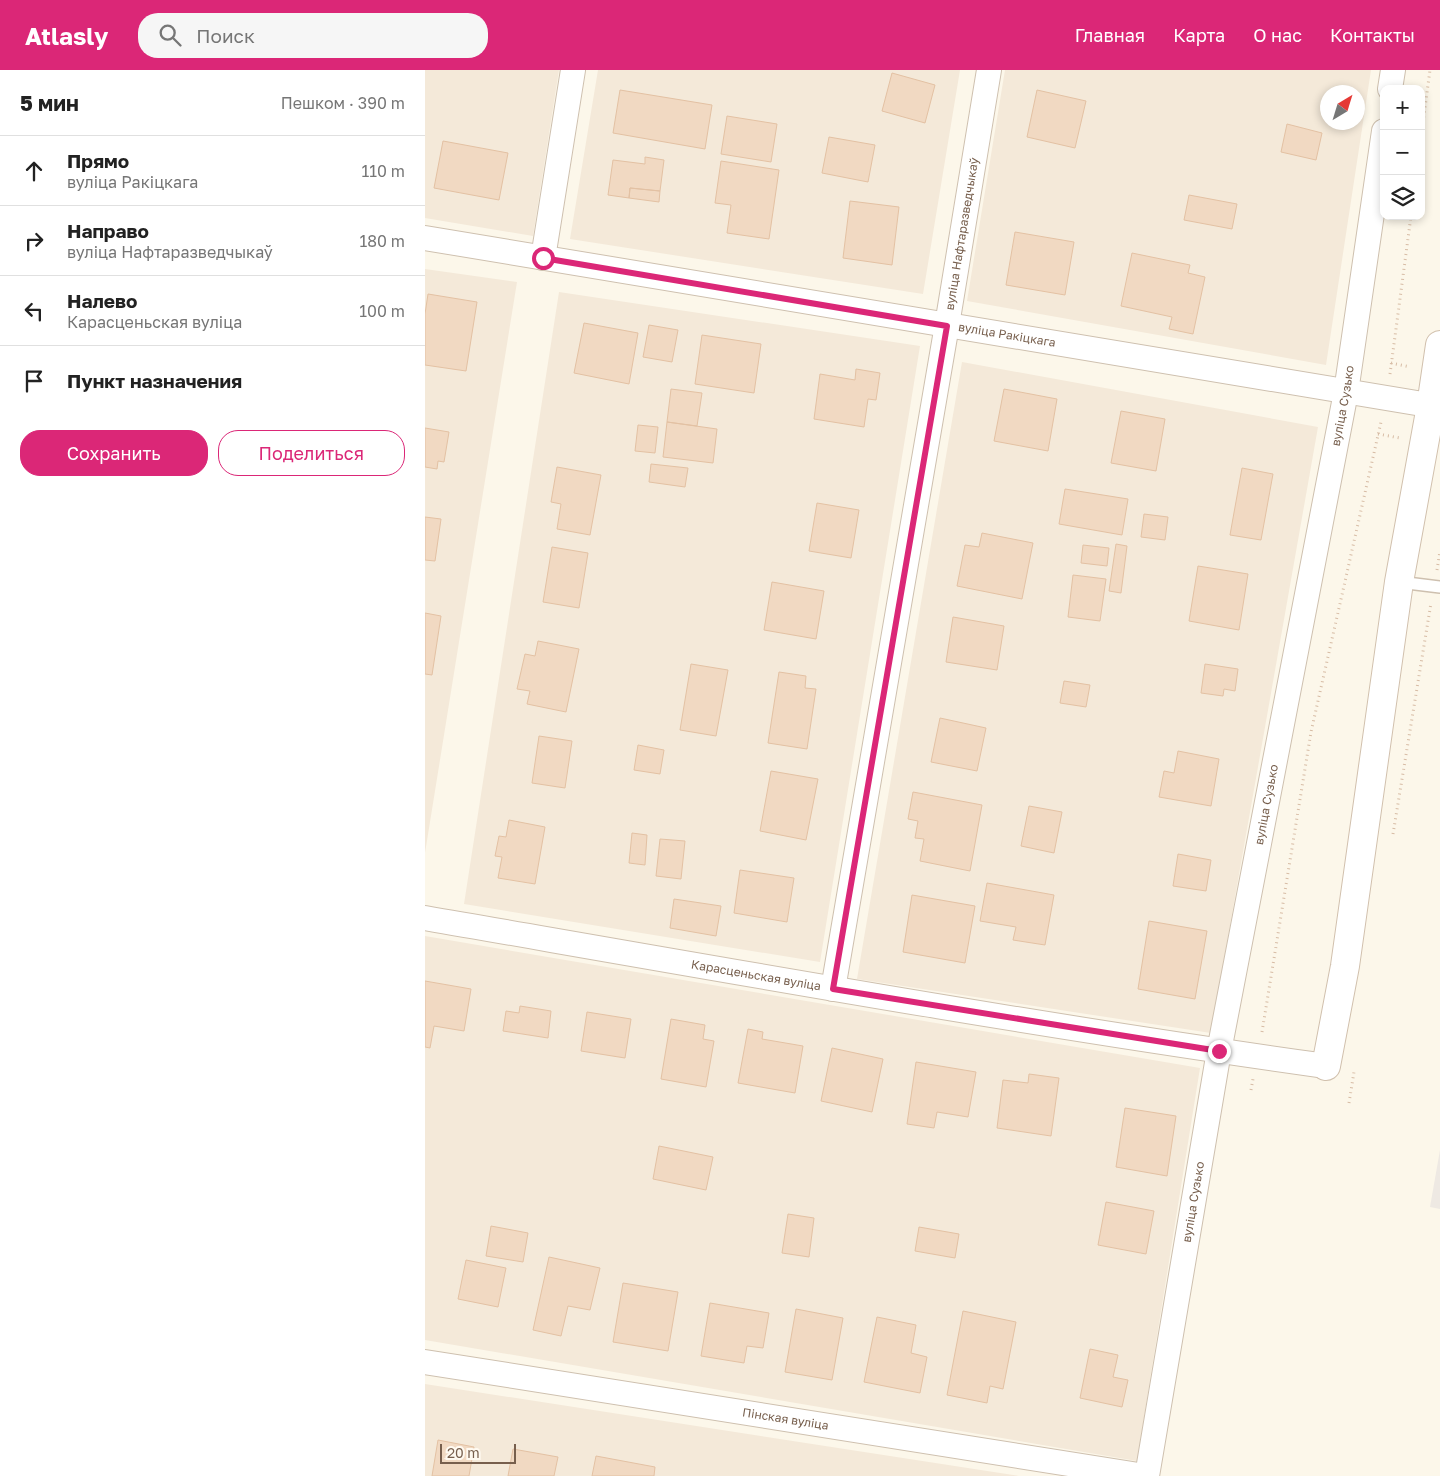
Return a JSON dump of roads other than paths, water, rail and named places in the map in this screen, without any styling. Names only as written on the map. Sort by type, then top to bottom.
[{"type":"street","points":[[543,258],[573,70]]},
{"type":"street","name":"вуліца Нафтаразведчыкаў","points":[[833,989],[989,70]]},
{"type":"street","points":[[1391,85],[1393,70]]},
{"type":"street","name":"вуліца Сузько","points":[[1146,1476],[1219,1051],[1346,392],[1380,158]]},
{"type":"street","name":"вуліца Ракіцкага","points":[[425,238],[1436,407]]},
{"type":"street","points":[[1326,1066],[1345,966],[1399,582],[1436,407],[1440,345]]},
{"type":"street","name":"Карасценьская вуліца","points":[[425,918],[833,989],[1219,1051],[1326,1066]]},
{"type":"street","name":"Пінская вуліца","points":[[425,1362],[1146,1476]]},
{"type":"lane","points":[[1399,582],[1437,586]]}]
